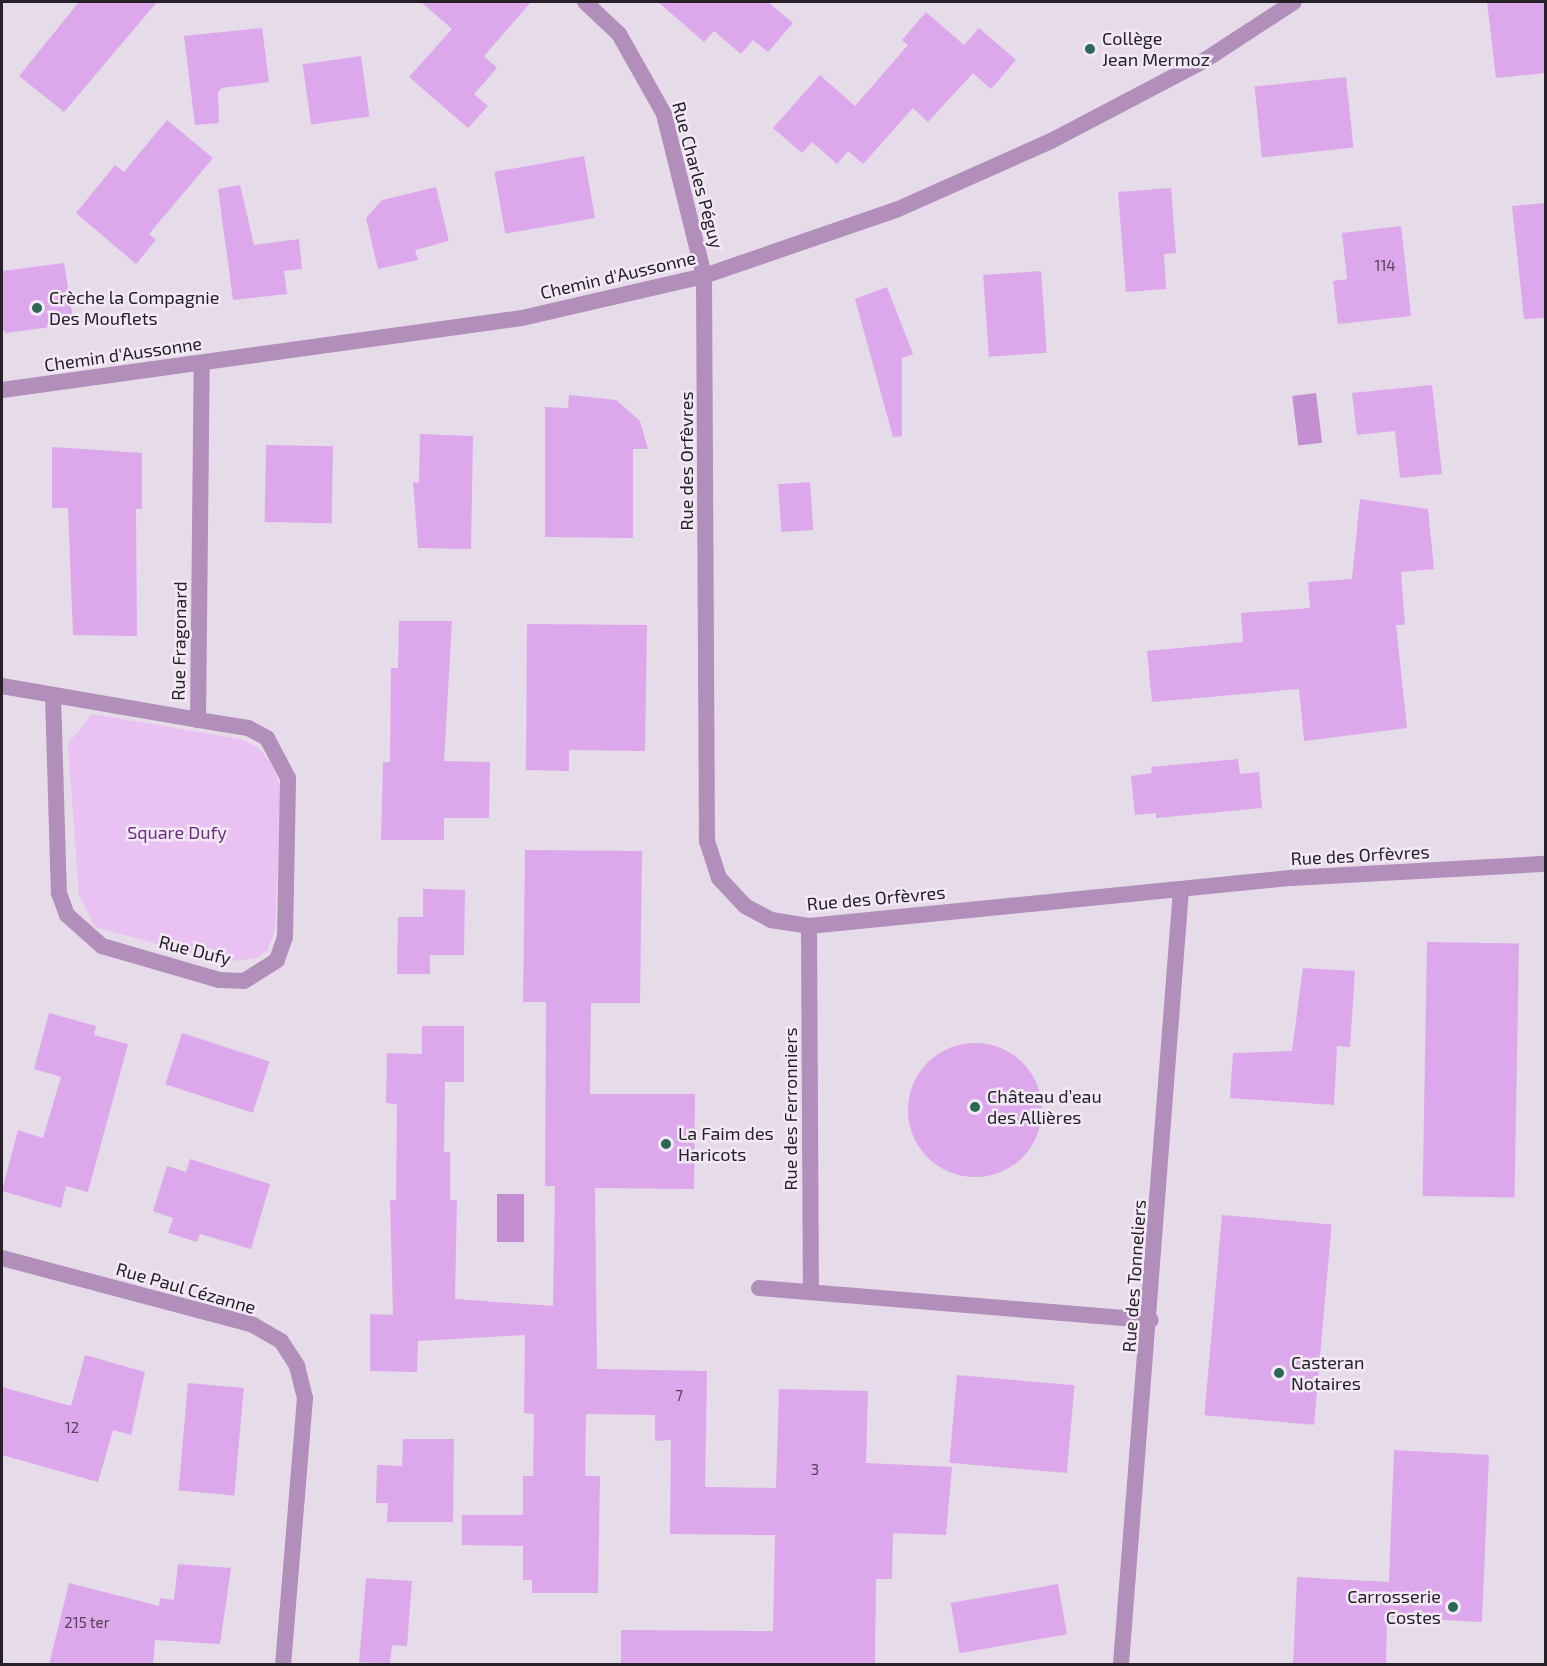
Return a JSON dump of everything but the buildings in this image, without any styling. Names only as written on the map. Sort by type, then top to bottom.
[{"type":"street","name":"Rue Charles Péguy","points":[[585,2],[619,34],[664,114],[704,276]]},
{"type":"street","name":"Chemin d'Aussonne","points":[[2,390],[522,318],[704,276],[896,210],[1052,141],[1205,60],[1294,2]]},
{"type":"street","name":"Rue des Orfèvres","points":[[704,276],[707,841],[719,878],[745,906],[771,920],[809,926],[1180,890],[1545,864]]},
{"type":"street","name":"Rue Fragonard","points":[[2,686],[198,720],[202,363]]},
{"type":"street","name":"Rue Dufy","points":[[53,695],[59,893],[67,915],[102,946],[219,980],[244,981],[277,960],[285,937],[288,778],[267,738],[248,728],[198,720]]},
{"type":"street","name":"Rue des Tonneliers","points":[[1121,1665],[1151,1320],[1180,890]]},
{"type":"street","name":"Rue des Ferronniers","points":[[809,926],[811,1292]]},
{"type":"street","name":"Rue Paul Cézanne","points":[[2,1258],[253,1325],[281,1341],[297,1366],[305,1398],[283,1665]]},
{"type":"street","points":[[759,1287],[1151,1320]]},
{"type":"green space","name":"Square Dufy","points":[[92,714],[241,739],[260,749],[273,767],[281,789],[275,930],[267,951],[257,958],[224,962],[95,927],[79,895],[68,744]]},
{"type":"shaded area","points":[[1316,393],[1322,443],[1298,446],[1292,396]]},
{"type":"shaded area","points":[[497,1194],[524,1194],[524,1242],[497,1242]]},
{"type":"place","name":"Collège Jean Mermoz","points":[[1090,49]]},
{"type":"place","name":"Crèche la Compagnie Des Mouflets","points":[[37,308]]},
{"type":"place","name":"Château d’eau des Allières","points":[[975,1107]]},
{"type":"place","name":"La Faim des Haricots","points":[[666,1144]]},
{"type":"place","name":"Casteran Notaires","points":[[1279,1373]]},
{"type":"place","name":"Carrosserie Costes","points":[[1453,1607]]}]
